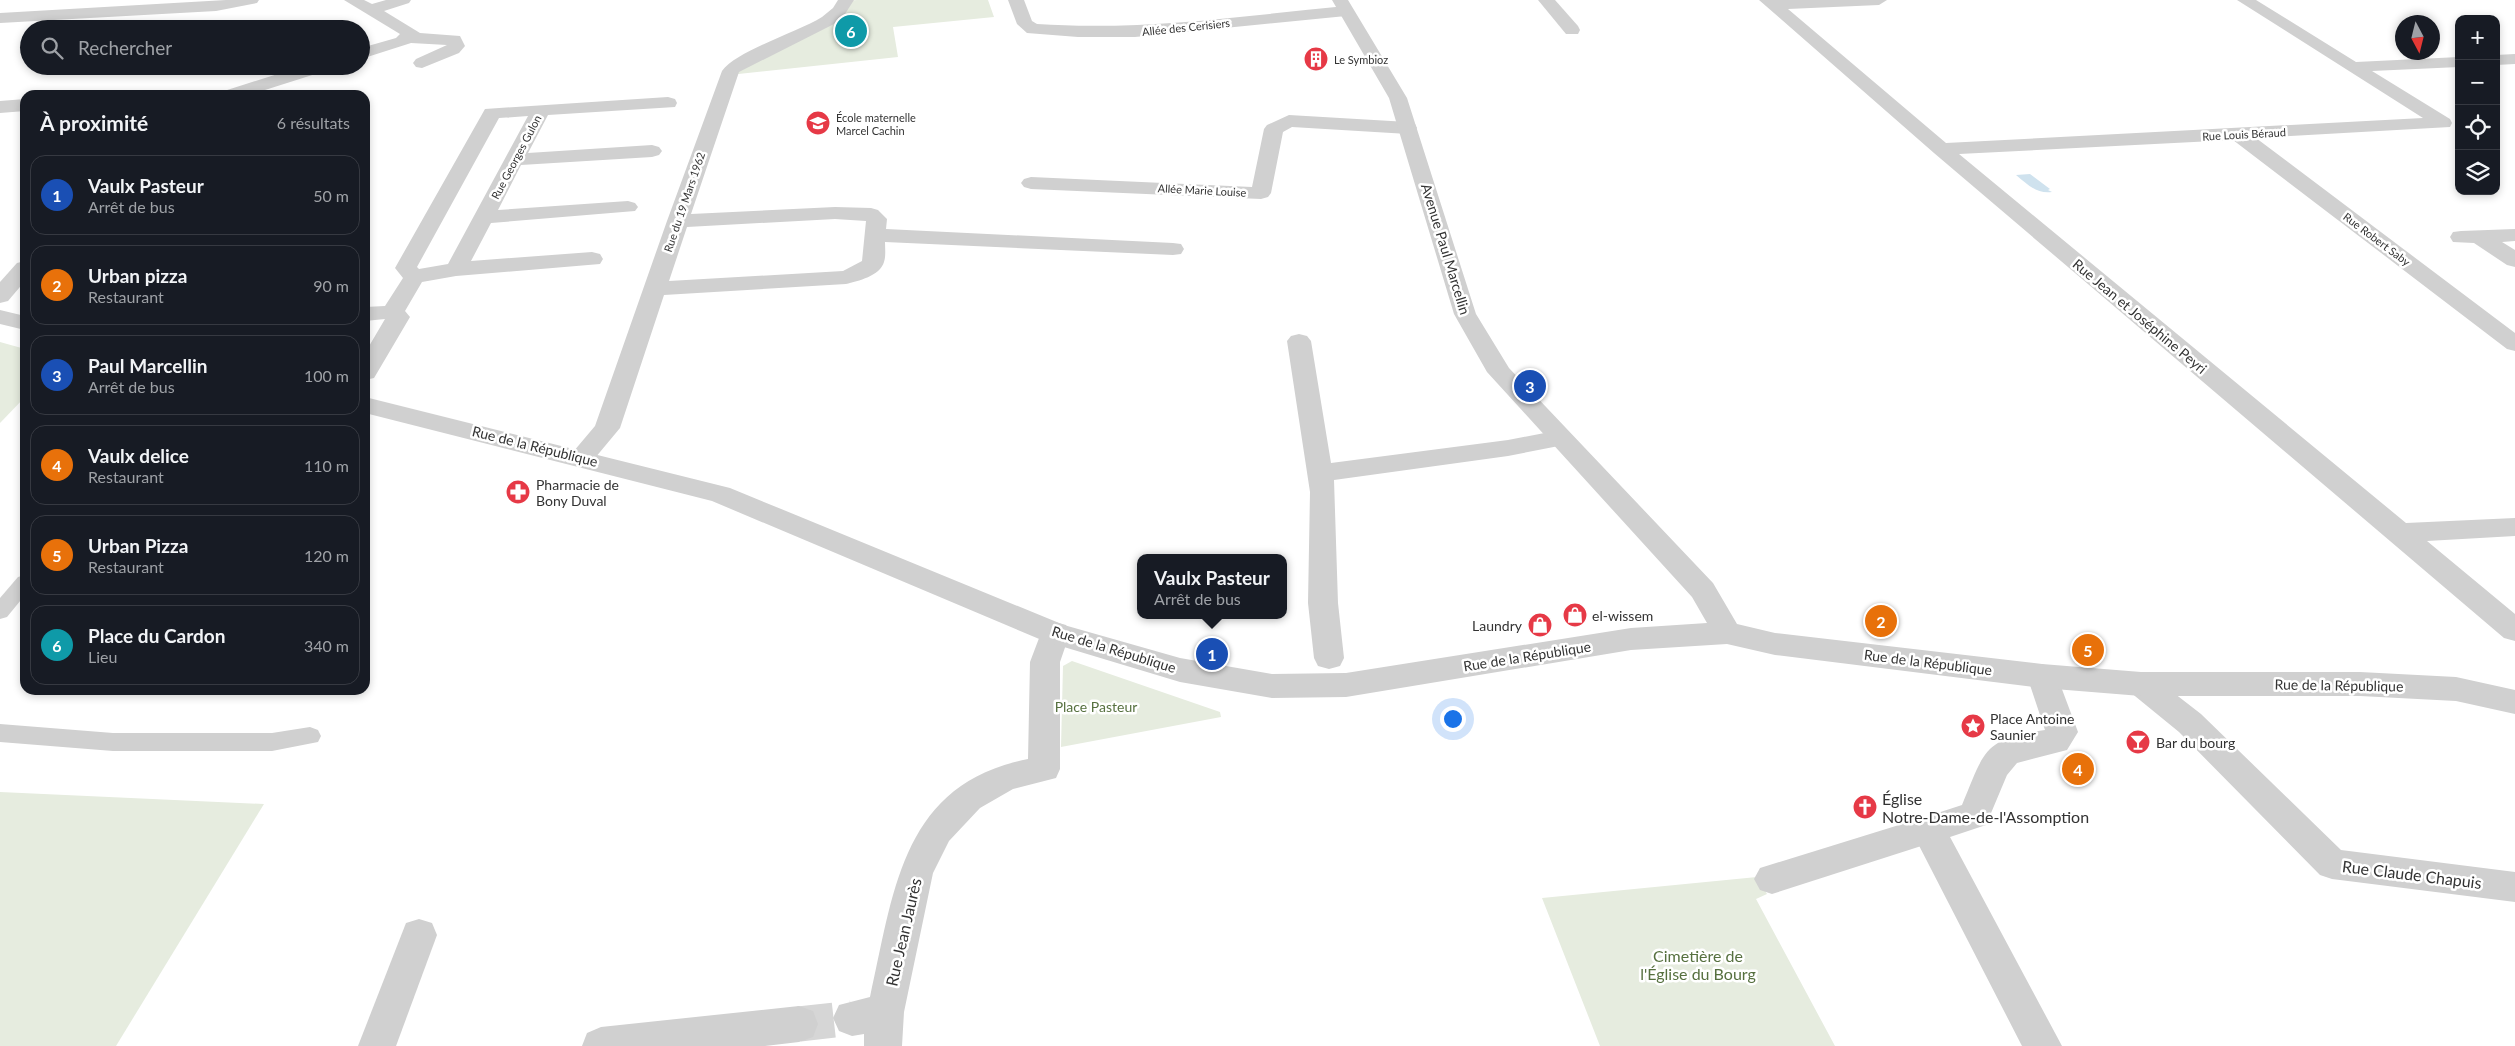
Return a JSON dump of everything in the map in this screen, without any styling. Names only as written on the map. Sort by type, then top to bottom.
[{"type":"street","points":[[0,18],[159,8],[196,9],[235,5],[251,0]]},
{"type":"street","points":[[352,0],[412,34],[402,42],[370,51]]},
{"type":"street","points":[[370,10],[403,0]]},
{"type":"street","name":"Rue du 19 Mars 1962","points":[[581,458],[607,428],[677,221],[733,67],[810,31],[840,12],[846,0]]},
{"type":"street","points":[[1292,0],[1303,15]]},
{"type":"street","points":[[1546,0],[1572,30]]},
{"type":"street","points":[[1770,3],[1879,0]]},
{"type":"street","points":[[2245,0],[2355,67],[2455,62]]},
{"type":"street","name":"Rue Jean et Joséphine Peyri","points":[[1770,3],[1941,149],[2515,630]]},
{"type":"street","name":"Allée des Cerisiers","points":[[1020,16],[1033,29],[1134,32],[1303,15],[1343,5]]},
{"type":"street","name":"Avenue Paul Marcellin","points":[[1343,5],[1398,98],[1465,314],[1500,372],[1703,590],[1727,633]]},
{"type":"street","points":[[406,38],[454,40],[456,46],[453,49],[422,63]]},
{"type":"street","points":[[2500,60],[2515,59]]},
{"type":"street","name":"Rue Louis Béraud","points":[[1941,149],[2443,123],[2355,67]]},
{"type":"street","points":[[246,90],[293,75]]},
{"type":"street","points":[[541,110],[668,102]]},
{"type":"street","points":[[0,107],[20,105]]},
{"type":"street","name":"Rue Georges Gulon","points":[[456,269],[541,110]]},
{"type":"street","name":"Rue Georges Gulon","points":[[414,277],[406,268],[492,113],[541,110]]},
{"type":"street","name":"Allée Marie Louise","points":[[1031,183],[1260,193],[1274,129],[1289,120],[1408,128]]},
{"type":"street","name":"Rue Robert Saby","points":[[2239,135],[2515,344]]},
{"type":"street","points":[[514,160],[652,151]]},
{"type":"street","points":[[485,217],[628,207]]},
{"type":"street","points":[[654,289],[846,277],[863,271],[873,263],[877,219],[871,214],[835,213],[677,221]]},
{"type":"street","points":[[875,235],[1173,249]]},
{"type":"street","points":[[2515,235],[2470,237],[2515,260]]},
{"type":"street","points":[[393,312],[414,277],[456,269],[592,260]]},
{"type":"street","points":[[0,296],[20,274]]},
{"type":"street","points":[[370,314],[393,312],[398,317],[370,365]]},
{"type":"street","points":[[0,317],[20,322]]},
{"type":"street","points":[[1299,341],[1323,492],[1323,603],[1329,658]]},
{"type":"street","name":"Rue de la République","points":[[370,406],[720,494],[1055,633],[1180,670],[1272,686],[1346,685],[1631,639],[1727,633],[1775,644],[2042,676],[2141,684],[2360,684],[2456,690],[2515,702]]},
{"type":"street","points":[[1320,473],[1508,448],[1560,438]]},
{"type":"street","points":[[2399,533],[2515,527]]},
{"type":"street","name":"Rue Jean Jaurès","points":[[873,1025],[916,872],[937,831],[968,798],[1005,777],[1044,769],[1045,662],[1055,633]]},
{"type":"street","points":[[1772,879],[1974,815],[1983,799],[1993,767],[2011,750],[2056,741],[2062,732],[2042,676]]},
{"type":"street","name":"Rue Claude Chapuis","points":[[2141,684],[2190,723],[2332,864],[2515,887]]},
{"type":"street","points":[[1928,830],[2043,1046]]},
{"type":"street","points":[[377,1046],[419,935]]},
{"type":"street","points":[[602,1046],[798,1024]]},
{"type":"lane","points":[[0,612],[20,588]]},
{"type":"lane","points":[[0,733],[113,742],[272,742],[310,736]]},
{"type":"green space","points":[[988,0],[994,17],[893,27],[898,57],[729,75],[810,31],[846,1]]},
{"type":"green space","points":[[0,342],[20,348],[20,402],[0,423]]},
{"type":"green space","name":"Place Pasteur","points":[[1072,661],[1220,712],[1221,717],[1061,747],[1063,666]]},
{"type":"green space","points":[[0,792],[264,804],[116,1046],[0,1046]]},
{"type":"green space","name":"Cimetière de l'Église du Bourg","points":[[1757,877],[1767,894],[1756,899],[1835,1046],[1600,1046],[1542,898]]},
{"type":"water","points":[[2030,174],[2052,192],[2037,190],[2016,175]]},
{"type":"tunnel","points":[[799,1024],[852,1018]]},
{"type":"place","name":"Place du Cardon","points":[[851,31]]},
{"type":"place","name":"Le Symbioz","points":[[1316,59]]},
{"type":"place","name":"École maternelle Marcel Cachin","points":[[818,123]]},
{"type":"place","name":"Paul Marcellin","points":[[1530,386]]},
{"type":"place","name":"Pharmacie de Bony Duval","points":[[518,492]]},
{"type":"place","name":"el-wissem","points":[[1575,615]]},
{"type":"place","name":"Urban pizza","points":[[1881,621]]},
{"type":"place","name":"Laundry","points":[[1540,625]]},
{"type":"place","name":"Urban Pizza","points":[[2088,650]]},
{"type":"place","name":"Vaulx Pasteur","points":[[1212,654]]},
{"type":"place","name":"Place Antoine Saunier","points":[[1973,726]]},
{"type":"place","name":"Bar du bourg","points":[[2138,742]]},
{"type":"place","name":"Vaulx delice","points":[[2078,769]]},
{"type":"place","name":"Église Notre-Dame-de-l'Assomption","points":[[1865,807]]}]
